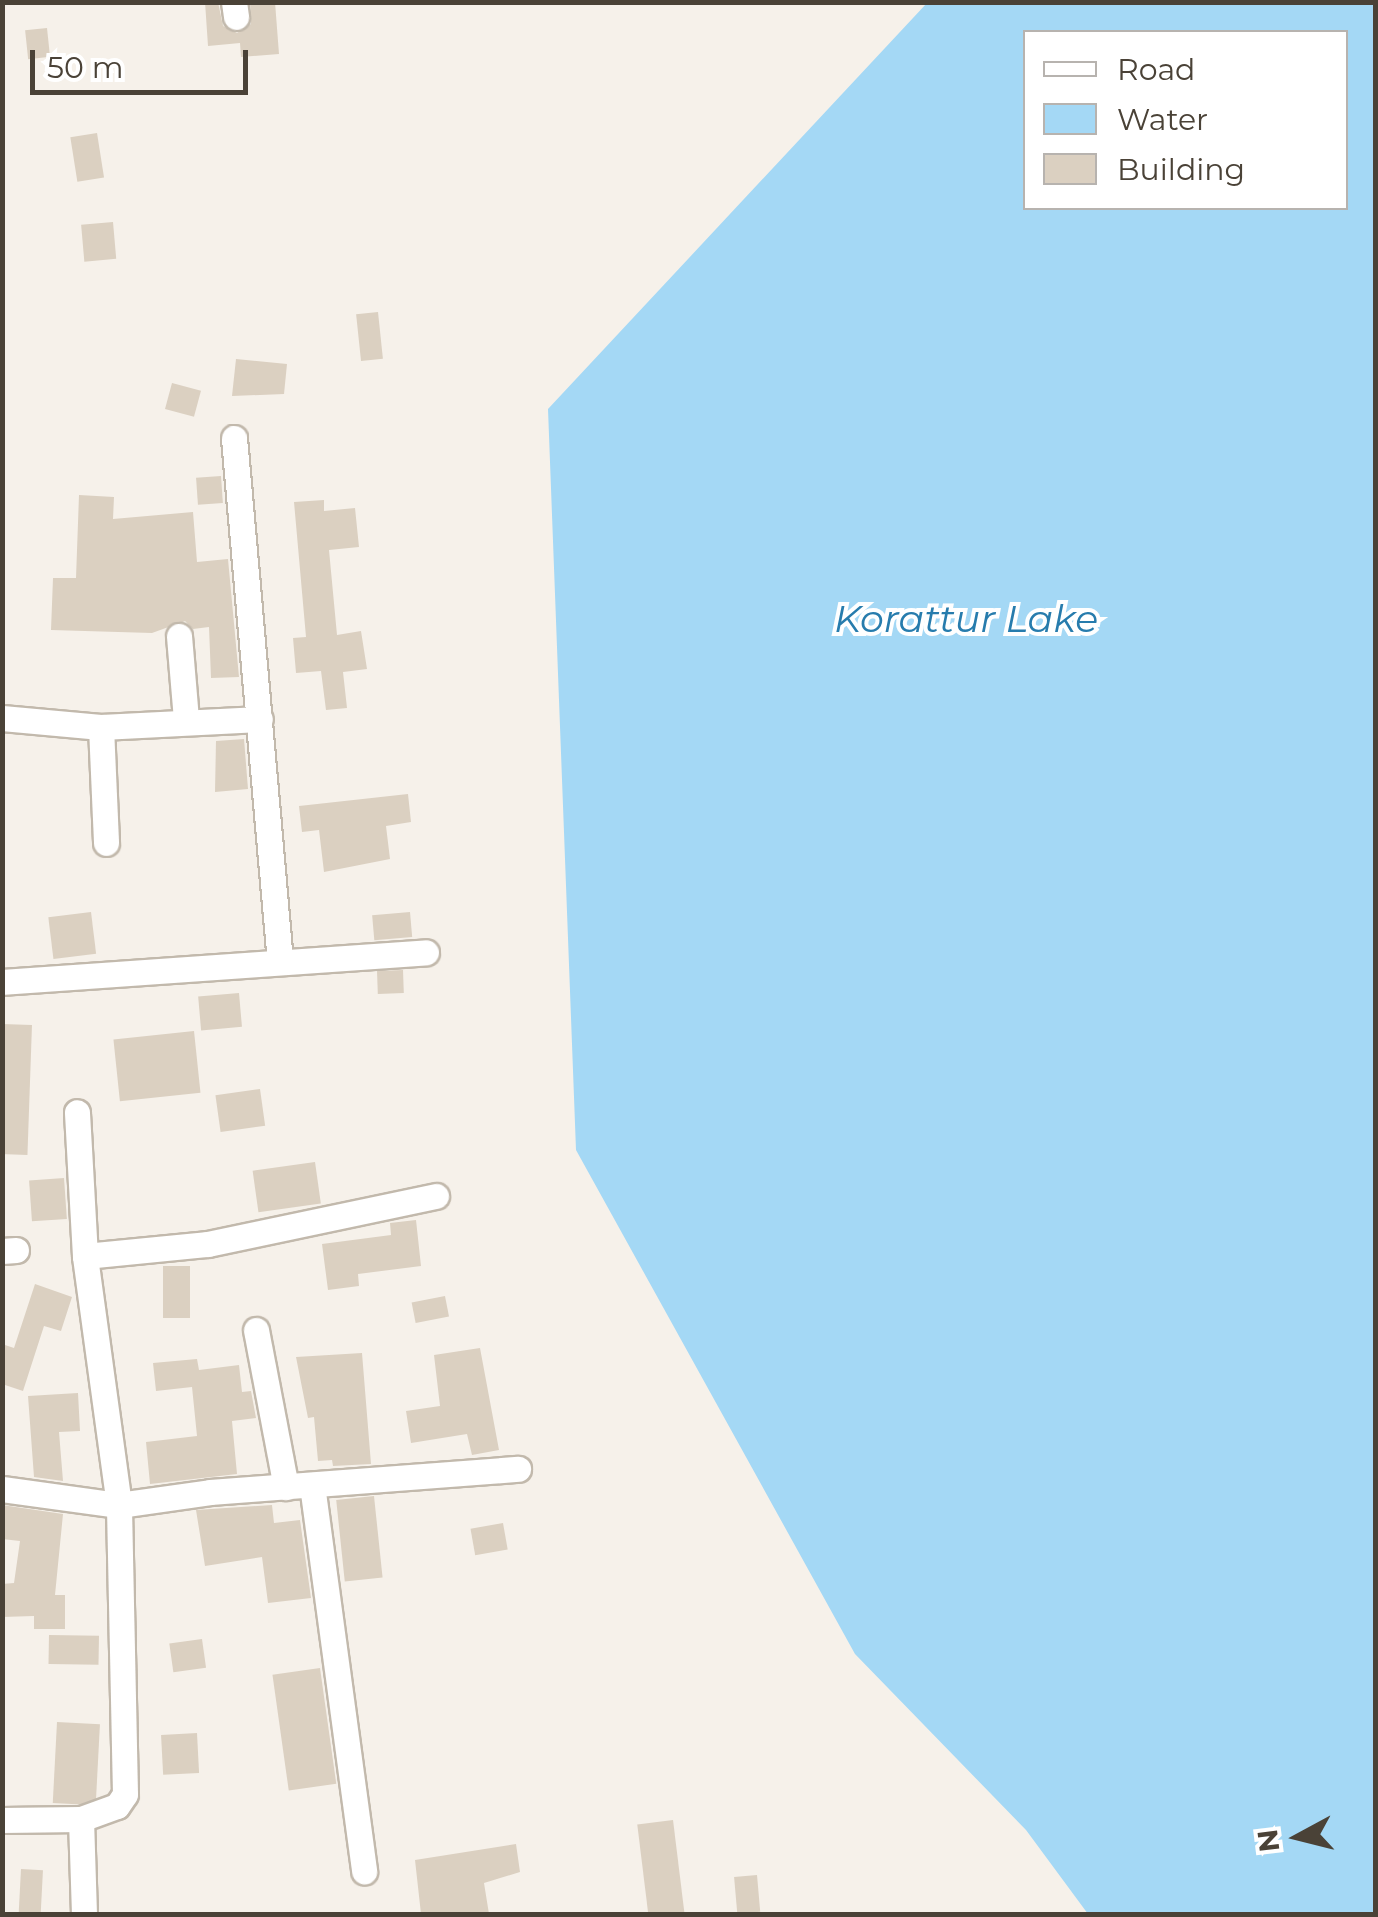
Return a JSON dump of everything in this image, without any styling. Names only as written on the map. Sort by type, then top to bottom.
[{"type":"street","points":[[234,438],[280,962]]},
{"type":"street","points":[[178,636],[186,719]]},
{"type":"street","points":[[2,718],[101,727],[186,719],[260,720]]},
{"type":"street","points":[[101,727],[106,843]]},
{"type":"street","points":[[2,982],[426,952]]},
{"type":"street","points":[[2,1820],[80,1818],[117,1806],[125,1794],[119,1506],[85,1256],[77,1112]]},
{"type":"street","points":[[85,1256],[208,1244],[436,1196]]},
{"type":"street","points":[[256,1330],[299,1486],[364,1872]]},
{"type":"street","points":[[2,1490],[119,1506],[299,1486],[518,1469]]},
{"type":"street","points":[[80,1818],[84,1914]]},
{"type":"water","name":"Korattur Lake","points":[[927,3],[1375,3],[1375,1914],[1088,1914],[1026,1830],[855,1654],[576,1150],[548,409]]},
{"type":"building","points":[[205,2],[218,2],[223,26],[237,33],[251,24],[250,2],[275,2],[279,54],[241,57],[240,43],[208,46]]},
{"type":"building","points":[[47,28],[50,57],[28,59],[25,30]]},
{"type":"building","points":[[97,133],[104,177],[77,182],[70,137]]},
{"type":"building","points":[[113,222],[116,259],[84,262],[81,225]]},
{"type":"building","points":[[378,312],[383,359],[361,361],[356,314]]},
{"type":"building","points":[[236,359],[287,364],[284,394],[232,396]]},
{"type":"building","points":[[172,383],[201,391],[194,417],[165,409]]},
{"type":"building","points":[[221,476],[223,503],[198,505],[196,478]]},
{"type":"building","points":[[79,495],[114,497],[113,519],[193,512],[197,562],[228,559],[239,677],[211,678],[209,627],[193,629],[185,621],[152,633],[51,630],[53,578],[76,578]]},
{"type":"building","points":[[324,500],[324,511],[355,508],[359,547],[329,550],[337,635],[361,631],[367,669],[343,672],[347,708],[326,710],[321,671],[296,673],[293,638],[306,637],[294,502]]},
{"type":"building","points":[[244,739],[248,789],[215,792],[216,741]]},
{"type":"building","points":[[408,794],[411,822],[386,826],[390,859],[324,872],[319,830],[302,832],[299,806]]},
{"type":"building","points":[[91,912],[96,954],[53,959],[48,917]]},
{"type":"building","points":[[410,912],[412,937],[374,940],[372,915]]},
{"type":"building","points":[[403,970],[404,993],[378,994],[377,971]]},
{"type":"building","points":[[239,993],[242,1027],[201,1030],[198,997]]},
{"type":"building","points":[[2,1024],[32,1025],[27,1155],[2,1154]]},
{"type":"building","points":[[194,1031],[200,1093],[120,1101],[113,1039]]},
{"type":"building","points":[[260,1089],[265,1126],[221,1132],[215,1095]]},
{"type":"building","points":[[315,1162],[321,1204],[258,1212],[253,1171]]},
{"type":"building","points":[[64,1178],[67,1219],[32,1221],[29,1180]]},
{"type":"building","points":[[416,1220],[421,1266],[358,1274],[359,1286],[328,1290],[322,1244],[391,1235],[390,1223]]},
{"type":"building","points":[[163,1266],[190,1266],[190,1318],[163,1318]]},
{"type":"building","points":[[35,1284],[72,1297],[61,1331],[44,1326],[23,1391],[2,1384],[2,1344],[14,1348]]},
{"type":"building","points":[[445,1296],[449,1317],[416,1323],[412,1302]]},
{"type":"building","points":[[480,1348],[499,1450],[472,1455],[467,1434],[411,1443],[406,1411],[440,1406],[434,1355]]},
{"type":"building","points":[[362,1353],[371,1464],[333,1466],[332,1460],[318,1461],[314,1417],[308,1418],[296,1357]]},
{"type":"building","points":[[197,1359],[199,1370],[239,1365],[242,1392],[251,1391],[256,1418],[232,1421],[237,1474],[150,1484],[146,1442],[197,1436],[192,1387],[156,1391],[153,1363]]},
{"type":"building","points":[[78,1393],[80,1431],[59,1432],[63,1481],[34,1477],[28,1396]]},
{"type":"building","points":[[374,1496],[383,1578],[345,1582],[336,1500]]},
{"type":"building","points":[[2,1505],[63,1514],[55,1595],[65,1595],[65,1629],[34,1629],[34,1616],[2,1617],[2,1584],[14,1583],[20,1541],[2,1539]]},
{"type":"building","points":[[272,1505],[274,1523],[300,1520],[311,1598],[268,1603],[262,1557],[205,1566],[196,1510]]},
{"type":"building","points":[[503,1523],[508,1550],[475,1555],[471,1529]]},
{"type":"building","points":[[49,1635],[99,1636],[98,1665],[48,1664]]},
{"type":"building","points":[[202,1639],[206,1668],[173,1672],[169,1644]]},
{"type":"building","points":[[320,1668],[336,1784],[289,1791],[272,1675]]},
{"type":"building","points":[[57,1722],[100,1724],[96,1805],[53,1803]]},
{"type":"building","points":[[197,1733],[199,1773],[163,1775],[161,1735]]},
{"type":"building","points":[[673,1820],[684,1912],[648,1914],[637,1824]]},
{"type":"building","points":[[516,1844],[520,1872],[484,1883],[489,1914],[421,1914],[415,1860]]},
{"type":"building","points":[[21,1869],[43,1870],[41,1914],[19,1914]]},
{"type":"building","points":[[757,1875],[760,1912],[737,1914],[734,1877]]}]
